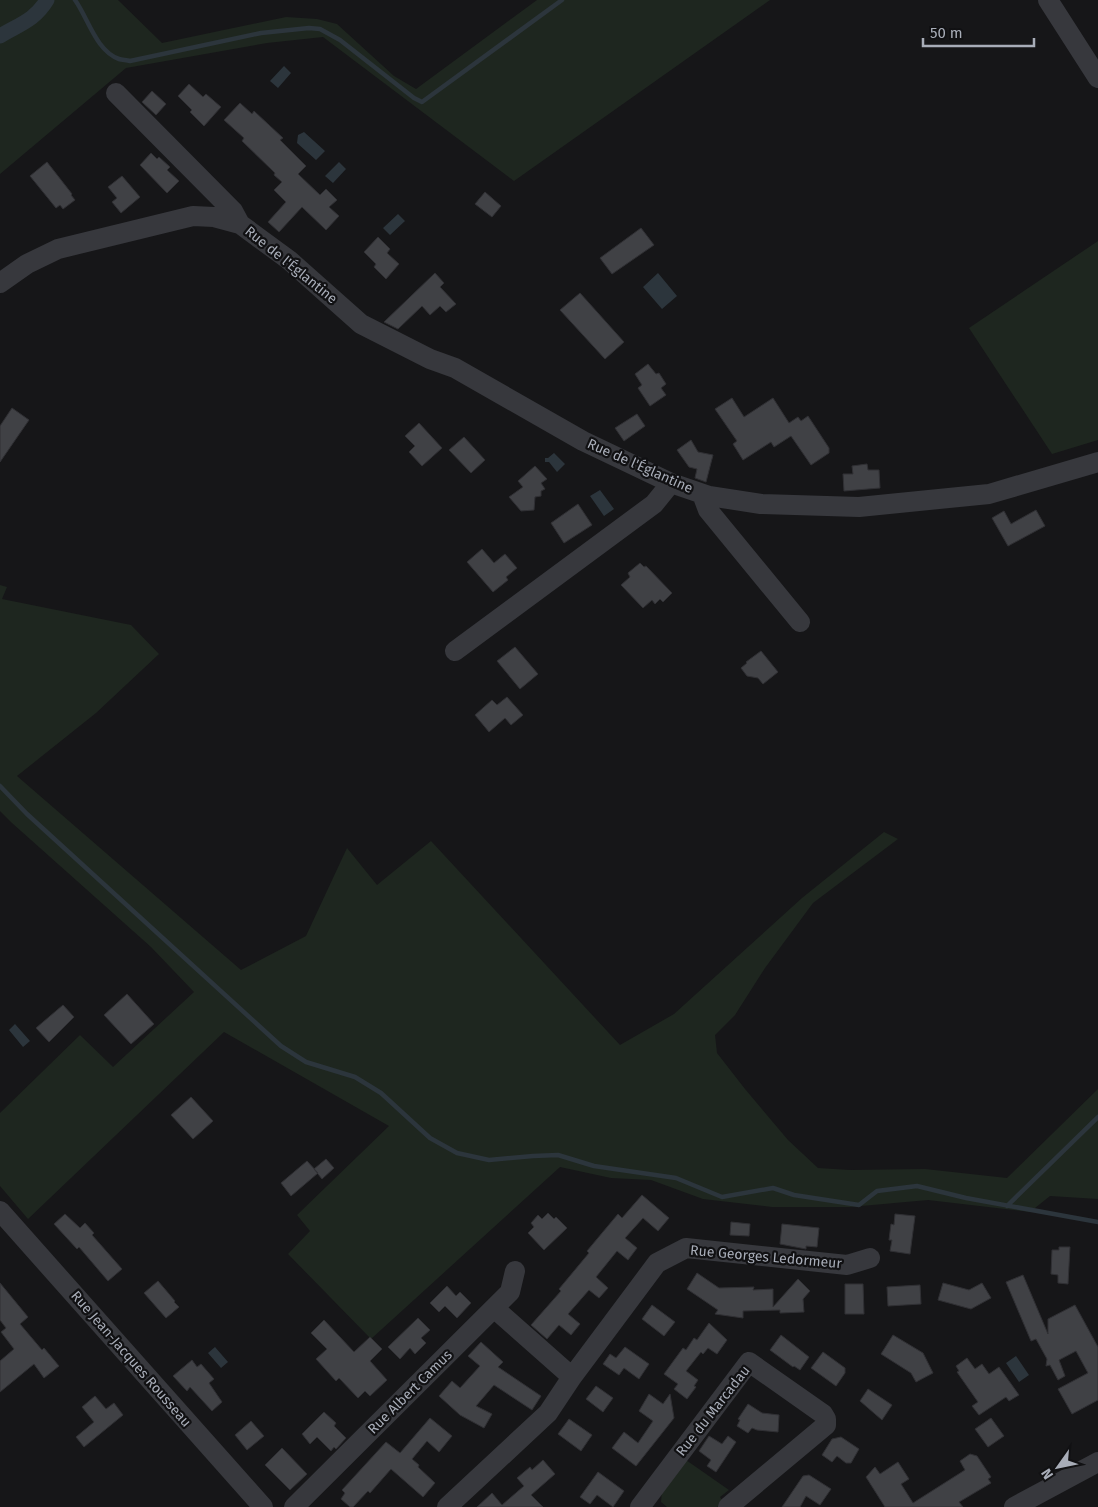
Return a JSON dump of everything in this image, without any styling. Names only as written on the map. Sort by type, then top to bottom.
[{"type":"street","points":[[1048,0],[1098,78]]},
{"type":"street","name":"Rue de l'Églantine","points":[[116,93],[233,211],[240,224]]},
{"type":"street","name":"Rue de l'Églantine","points":[[0,283],[27,264],[58,249],[193,216],[214,218],[240,224],[289,260],[361,324],[430,359],[455,368],[583,441],[671,483],[709,496],[761,504],[859,507],[989,494],[1098,462]]},
{"type":"street","points":[[456,651],[654,504],[671,483]]},
{"type":"street","points":[[702,494],[708,510],[800,622]]},
{"type":"street","name":"Rue Jean-Jacques Rousseau","points":[[0,1211],[262,1507]]},
{"type":"street","name":"Rue Georges Ledormeur","points":[[447,1507],[548,1413],[572,1377],[658,1262],[686,1248],[846,1264],[870,1258]]},
{"type":"street","name":"Rue Albert Camus","points":[[294,1507],[510,1292],[515,1271]]},
{"type":"street","points":[[494,1308],[572,1377]]},
{"type":"street","name":"Rue du Marcadau","points":[[648,1504],[749,1362],[824,1414],[826,1425],[728,1507]]},
{"type":"street","points":[[1014,1507],[1098,1462]]},
{"type":"shaded area","points":[[0,0],[118,0],[162,43],[286,17],[317,19],[337,24],[394,76],[416,89],[537,0],[770,0],[514,181],[323,37],[267,43],[126,68],[0,174]]},
{"type":"shaded area","points":[[284,66],[291,73],[278,88],[270,81]]},
{"type":"shaded area","points":[[304,132],[325,151],[316,160],[297,143],[298,135]]},
{"type":"shaded area","points":[[339,162],[346,169],[333,183],[325,176]]},
{"type":"shaded area","points":[[398,214],[405,221],[390,235],[383,228]]},
{"type":"shaded area","points":[[1098,241],[1098,440],[1052,454],[969,328]]},
{"type":"shaded area","points":[[658,273],[677,296],[662,309],[643,287]]},
{"type":"shaded area","points":[[554,453],[565,464],[557,472],[549,462],[545,462],[545,458]]},
{"type":"shaded area","points":[[600,490],[614,509],[604,516],[590,496]]},
{"type":"shaded area","points":[[0,585],[7,587],[2,599],[131,625],[159,654],[96,713],[17,776],[241,970],[306,936],[347,848],[377,885],[431,841],[620,1045],[674,1014],[802,898],[884,832],[898,839],[813,903],[765,968],[735,1015],[715,1035],[717,1053],[788,1140],[818,1168],[850,1170],[925,1169],[1007,1178],[1098,1089],[1098,1199],[1050,1196],[1030,1212],[928,1200],[850,1207],[772,1207],[703,1199],[651,1180],[611,1178],[560,1167],[371,1339],[288,1254],[310,1231],[297,1215],[389,1126],[224,1032],[28,1219],[0,1186],[0,1113],[80,1035],[113,1067],[194,992],[151,947],[0,811]]},
{"type":"shaded area","points":[[15,1024],[30,1041],[23,1047],[9,1030]]},
{"type":"shaded area","points":[[215,1347],[228,1362],[221,1368],[208,1353]]},
{"type":"shaded area","points":[[1016,1356],[1029,1375],[1019,1382],[1006,1363]]},
{"type":"shaded area","points":[[686,1460],[729,1490],[720,1497],[723,1502],[717,1507],[667,1507],[661,1502],[662,1491]]},
{"type":"building","points":[[189,84],[203,97],[206,94],[221,107],[204,126],[178,96]]},
{"type":"building","points":[[152,91],[166,104],[156,115],[142,102]]},
{"type":"building","points":[[240,103],[252,114],[254,111],[283,138],[280,140],[306,166],[298,174],[320,195],[326,189],[337,200],[329,207],[339,216],[326,230],[302,207],[279,232],[268,222],[286,202],[274,190],[282,182],[242,141],[244,138],[224,120]]},
{"type":"building","points":[[151,153],[157,159],[159,157],[170,167],[167,170],[179,181],[167,193],[140,165]]},
{"type":"building","points":[[47,162],[75,200],[63,209],[60,205],[56,208],[30,176]]},
{"type":"building","points":[[122,176],[140,197],[121,213],[112,202],[117,198],[108,187]]},
{"type":"building","points":[[485,192],[501,206],[492,217],[475,204]]},
{"type":"building","points":[[641,228],[654,245],[612,274],[600,258]]},
{"type":"building","points":[[378,237],[390,249],[387,253],[399,264],[386,279],[374,267],[376,264],[364,252]]},
{"type":"building","points":[[435,273],[444,283],[440,287],[456,304],[446,312],[440,306],[430,315],[422,306],[398,329],[384,322]]},
{"type":"building","points":[[580,293],[624,342],[605,359],[560,310]]},
{"type":"building","points":[[648,364],[656,374],[659,373],[666,384],[661,388],[666,395],[650,406],[638,388],[642,385],[635,374]]},
{"type":"building","points":[[732,398],[744,417],[773,398],[789,423],[798,417],[801,421],[808,416],[829,448],[829,453],[811,465],[791,436],[774,447],[771,442],[743,460],[733,444],[737,441],[715,409]]},
{"type":"building","points":[[12,408],[29,420],[0,462],[0,426]]},
{"type":"building","points":[[637,414],[645,426],[624,441],[615,428]]},
{"type":"building","points":[[419,423],[442,448],[422,466],[409,452],[415,446],[405,436]]},
{"type":"building","points":[[464,437],[485,460],[471,473],[449,450]]},
{"type":"building","points":[[691,440],[698,452],[713,455],[706,482],[695,478],[697,469],[689,467],[677,450]]},
{"type":"building","points":[[867,464],[868,470],[879,470],[880,488],[844,491],[843,474],[853,474],[852,466]]},
{"type":"building","points":[[535,466],[547,479],[541,483],[545,489],[541,491],[541,496],[535,497],[534,510],[521,511],[509,497],[523,487],[518,481]]},
{"type":"building","points":[[578,504],[592,525],[564,543],[551,523]]},
{"type":"building","points":[[1036,510],[1045,526],[1008,546],[992,518],[1004,511],[1011,524]]},
{"type":"building","points":[[482,549],[494,563],[505,554],[517,568],[506,577],[508,580],[493,592],[467,562]]},
{"type":"building","points":[[640,563],[644,567],[646,566],[672,593],[663,602],[660,599],[655,604],[652,600],[643,608],[621,585],[630,577],[628,573]]},
{"type":"building","points":[[515,647],[538,674],[520,689],[497,661]]},
{"type":"building","points":[[761,651],[778,672],[763,684],[758,678],[747,676],[741,668]]},
{"type":"building","points":[[507,697],[523,715],[511,725],[505,718],[489,732],[475,715],[492,700],[497,705]]},
{"type":"building","points":[[127,994],[154,1024],[131,1044],[104,1015]]},
{"type":"building","points":[[63,1005],[74,1017],[49,1042],[36,1028]]},
{"type":"building","points":[[191,1097],[213,1121],[193,1139],[171,1115]]},
{"type":"building","points":[[326,1159],[334,1168],[322,1179],[314,1169]]},
{"type":"building","points":[[307,1161],[318,1173],[291,1196],[281,1183]]},
{"type":"building","points":[[642,1195],[669,1218],[658,1231],[643,1218],[625,1238],[637,1248],[628,1260],[617,1251],[596,1277],[608,1288],[599,1298],[589,1290],[568,1314],[580,1324],[571,1335],[559,1325],[547,1339],[531,1325],[561,1291],[559,1289],[589,1253],[587,1251],[618,1214],[622,1218]]},
{"type":"building","points":[[548,1213],[554,1219],[556,1217],[567,1228],[544,1250],[528,1233],[534,1227],[531,1223],[538,1215],[542,1219]]},
{"type":"building","points":[[65,1214],[80,1228],[85,1223],[94,1233],[92,1235],[122,1269],[108,1281],[79,1247],[77,1249],[54,1224]]},
{"type":"building","points":[[895,1214],[915,1216],[910,1254],[890,1251],[892,1240],[889,1240],[891,1224],[894,1225]]},
{"type":"building","points":[[731,1222],[750,1224],[749,1236],[730,1235]]},
{"type":"building","points":[[782,1224],[819,1228],[817,1247],[806,1246],[806,1249],[780,1244]]},
{"type":"building","points":[[1059,1247],[1070,1247],[1068,1284],[1058,1283],[1058,1275],[1051,1274],[1052,1250],[1059,1250]]},
{"type":"building","points":[[697,1273],[719,1288],[754,1287],[753,1290],[773,1289],[773,1307],[798,1279],[810,1291],[803,1299],[804,1312],[780,1313],[780,1310],[743,1311],[743,1318],[715,1314],[718,1310],[687,1289]]},
{"type":"building","points":[[1023,1275],[1048,1334],[1048,1319],[1075,1305],[1098,1347],[1098,1400],[1072,1414],[1058,1389],[1088,1373],[1076,1351],[1059,1360],[1065,1376],[1058,1380],[1050,1365],[1046,1366],[1047,1359],[1036,1339],[1031,1341],[1006,1282]]},
{"type":"building","points":[[158,1281],[179,1307],[166,1318],[144,1293]]},
{"type":"building","points":[[0,1283],[28,1317],[20,1324],[42,1350],[44,1348],[59,1366],[44,1378],[34,1364],[0,1392],[0,1361],[14,1349],[1,1332],[6,1328],[0,1320]]},
{"type":"building","points":[[943,1283],[969,1290],[982,1283],[991,1298],[971,1309],[938,1300]]},
{"type":"building","points":[[845,1284],[863,1284],[864,1314],[845,1314]]},
{"type":"building","points":[[920,1285],[921,1304],[888,1306],[887,1287]]},
{"type":"building","points":[[447,1286],[456,1296],[460,1292],[471,1303],[457,1318],[445,1306],[439,1312],[430,1303]]},
{"type":"building","points":[[652,1305],[675,1322],[664,1336],[642,1319]]},
{"type":"building","points":[[418,1318],[430,1330],[421,1338],[426,1343],[415,1354],[410,1348],[400,1359],[388,1347]]},
{"type":"building","points":[[324,1320],[354,1352],[370,1337],[382,1349],[370,1361],[387,1380],[370,1396],[365,1391],[358,1398],[339,1378],[336,1381],[316,1359],[327,1349],[311,1333]]},
{"type":"building","points":[[709,1323],[727,1340],[717,1354],[708,1348],[703,1354],[701,1352],[686,1371],[698,1380],[694,1386],[696,1387],[687,1399],[674,1389],[678,1384],[664,1374],[683,1348],[686,1350],[694,1338],[697,1340]]},
{"type":"building","points":[[781,1335],[809,1357],[800,1370],[770,1350]]},
{"type":"building","points":[[893,1335],[923,1353],[933,1373],[916,1382],[911,1373],[881,1354]]},
{"type":"building","points":[[481,1342],[503,1362],[498,1367],[541,1396],[532,1410],[494,1385],[476,1406],[492,1414],[484,1428],[460,1415],[439,1396],[452,1381],[460,1388],[480,1366],[468,1356]]},
{"type":"building","points":[[625,1347],[649,1364],[639,1379],[624,1368],[619,1375],[603,1364],[610,1354],[616,1358]]},
{"type":"building","points":[[823,1352],[845,1368],[845,1373],[836,1386],[811,1368]]},
{"type":"building","points":[[967,1358],[975,1369],[982,1364],[989,1374],[999,1367],[1019,1395],[1009,1401],[1006,1397],[979,1415],[972,1406],[978,1402],[957,1372],[959,1371],[956,1366]]},
{"type":"building","points":[[192,1360],[197,1367],[201,1364],[214,1379],[209,1383],[222,1402],[212,1411],[190,1387],[187,1391],[173,1376]]},
{"type":"building","points":[[596,1386],[613,1398],[603,1412],[586,1399]]},
{"type":"building","points":[[868,1389],[892,1405],[882,1420],[860,1401]]},
{"type":"building","points":[[649,1394],[663,1404],[670,1394],[674,1418],[636,1466],[612,1448],[624,1432],[638,1443],[653,1421],[639,1411]]},
{"type":"building","points":[[95,1396],[106,1409],[114,1403],[123,1415],[84,1447],[76,1437],[94,1422],[82,1407]]},
{"type":"building","points":[[748,1404],[762,1413],[779,1415],[778,1432],[752,1428],[748,1433],[737,1426],[740,1420],[738,1419]]},
{"type":"building","points":[[324,1412],[336,1423],[334,1426],[346,1438],[336,1449],[334,1447],[331,1451],[317,1437],[310,1444],[302,1434]]},
{"type":"building","points":[[430,1418],[452,1436],[439,1452],[427,1441],[412,1459],[435,1483],[423,1497],[391,1469],[370,1493],[368,1491],[353,1507],[350,1507],[341,1499],[345,1493],[342,1490],[386,1442],[400,1453]]},
{"type":"building","points":[[991,1418],[1004,1436],[988,1447],[975,1429]]},
{"type":"building","points":[[569,1419],[592,1435],[581,1451],[558,1434]]},
{"type":"building","points":[[251,1421],[264,1436],[247,1450],[235,1435]]},
{"type":"building","points":[[709,1436],[722,1444],[728,1436],[736,1442],[716,1472],[707,1466],[711,1460],[699,1451]]},
{"type":"building","points":[[841,1437],[859,1449],[851,1463],[846,1463],[837,1456],[832,1462],[822,1455],[832,1439]]},
{"type":"building","points":[[282,1448],[307,1474],[290,1490],[265,1465]]},
{"type":"building","points":[[970,1454],[977,1456],[991,1477],[988,1479],[991,1483],[959,1502],[963,1507],[885,1507],[866,1477],[875,1467],[880,1474],[898,1462],[909,1479],[901,1484],[913,1503],[965,1470],[960,1461]]},
{"type":"building","points":[[543,1460],[555,1474],[531,1495],[543,1507],[477,1507],[492,1493],[502,1505],[524,1486],[517,1478],[530,1467],[532,1470]]},
{"type":"building","points":[[598,1472],[624,1491],[613,1507],[597,1495],[590,1504],[580,1497]]},
{"type":"building","points":[[809,1475],[831,1489],[820,1505],[806,1496],[800,1507],[782,1507],[803,1476]]},
{"type":"waterway","points":[[0,36],[32,17],[47,0]]},
{"type":"waterway","points":[[75,0],[98,42],[111,55],[119,59],[130,61],[261,33],[309,28],[320,29],[340,40],[414,98],[422,102],[562,0]]},
{"type":"waterway","points":[[0,786],[27,814],[281,1046],[306,1062],[355,1077],[381,1093],[430,1138],[457,1153],[489,1160],[558,1155],[594,1166],[676,1178],[722,1197],[773,1188],[794,1195],[859,1205],[877,1191],[917,1186],[966,1198],[1098,1222]]},
{"type":"waterway","points":[[1007,1206],[1098,1117]]}]
